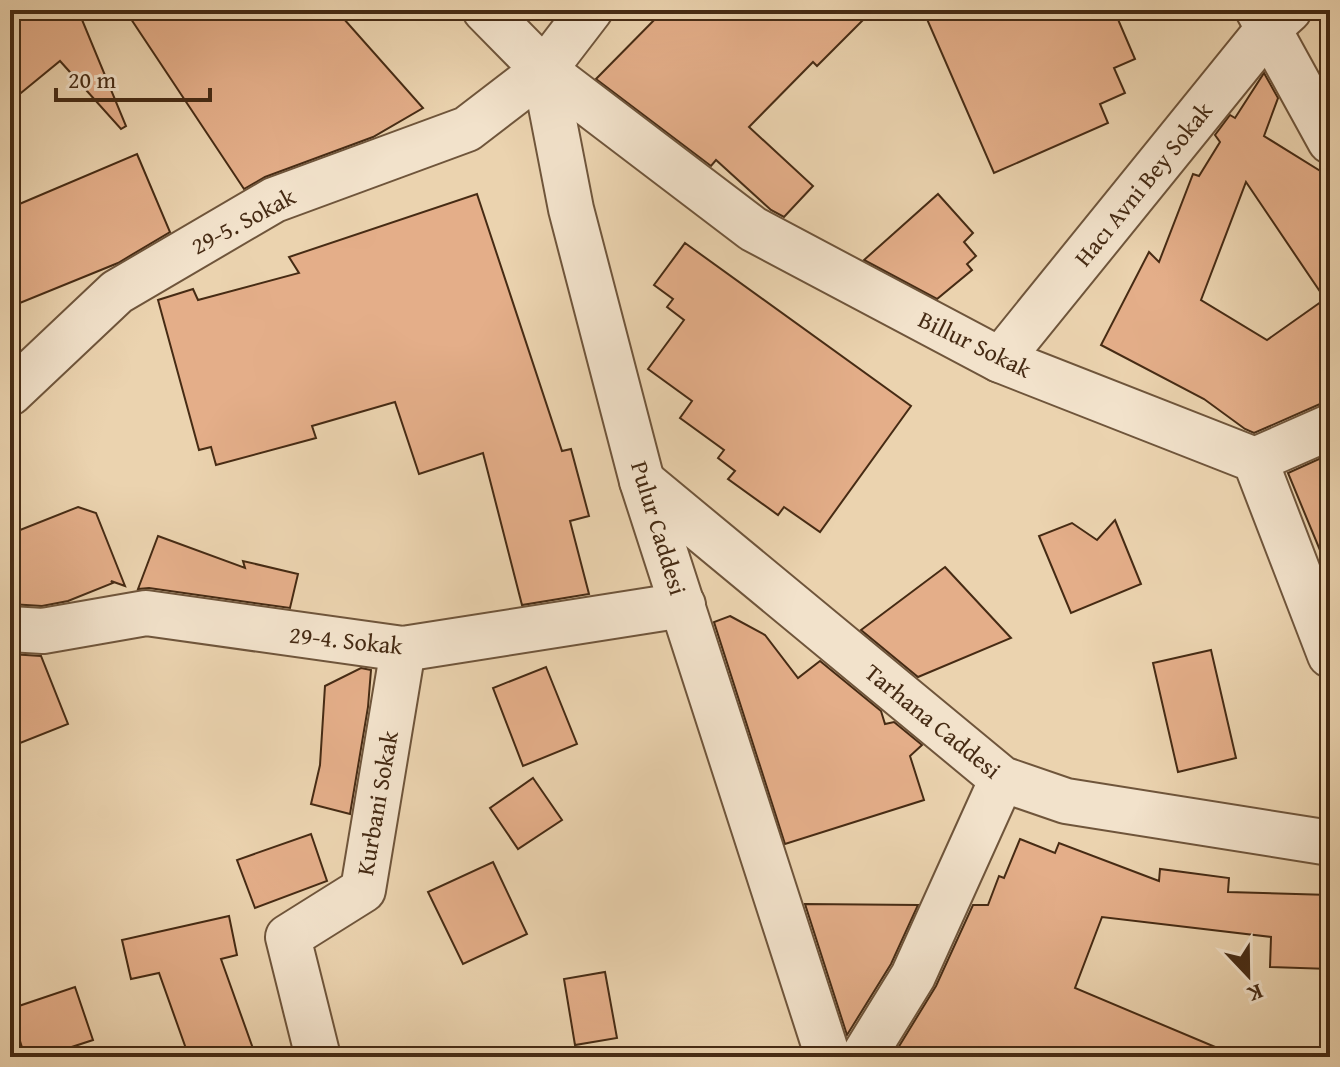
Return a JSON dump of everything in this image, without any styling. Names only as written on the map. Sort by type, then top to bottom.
[{"type":"street","points":[[485,10],[544,70]]},
{"type":"street","name":"29-5. Sokak","points":[[10,393],[117,292],[274,200],[467,129],[544,70],[590,10]]},
{"type":"street","points":[[1271,16],[1330,141]]},
{"type":"street","name":"Hacı Avni Bey Sokak","points":[[1000,360],[1271,16]]},
{"type":"street","name":"Billur Sokak","points":[[544,70],[753,229],[1000,360],[1255,460]]},
{"type":"street","name":"Pulur Caddesi","points":[[544,70],[571,209],[642,481],[830,1055]]},
{"type":"street","points":[[1330,427],[1255,460],[1330,655]]},
{"type":"street","name":"Tarhana Caddesi","points":[[642,481],[1002,779],[1066,801],[1330,843]]},
{"type":"street","name":"29-4. Sokak","points":[[10,629],[43,631],[146,613],[403,649],[683,605]]},
{"type":"street","name":"Kurbani Sokak","points":[[318,1057],[288,937],[363,890],[403,649]]},
{"type":"street","points":[[830,1055],[913,976],[1002,779]]},
{"type":"building","points":[[10,10],[78,10],[126,126],[121,129],[60,61],[10,102]]},
{"type":"building","points":[[125,10],[336,10],[423,108],[373,137],[265,177],[244,189]]},
{"type":"building","points":[[664,10],[873,10],[817,66],[813,62],[749,127],[813,186],[784,217],[771,210],[716,160],[711,166],[596,79]]},
{"type":"building","points":[[923,10],[1114,10],[1135,59],[1114,68],[1125,93],[1100,104],[1108,123],[994,173]]},
{"type":"building","points":[[1264,73],[1278,98],[1264,136],[1330,177],[1330,402],[1254,433],[1204,399],[1101,345],[1149,252],[1159,262],[1193,174],[1199,176],[1220,142],[1215,135],[1230,115],[1235,118]],"holes":[[[1246,182],[1325,299],[1267,340],[1201,300]]]},
{"type":"building","points":[[137,154],[170,232],[118,263],[10,307],[10,208]]},
{"type":"building","points":[[477,194],[562,451],[571,449],[589,516],[570,521],[589,594],[522,605],[483,453],[419,474],[395,402],[312,426],[316,438],[216,465],[211,447],[199,450],[158,300],[193,289],[198,300],[299,273],[289,257]]},
{"type":"building","points":[[938,194],[973,233],[964,242],[976,256],[967,264],[972,270],[937,299],[864,260]]},
{"type":"building","points":[[685,243],[911,406],[820,532],[784,507],[778,515],[728,479],[735,471],[718,458],[724,450],[680,418],[692,401],[648,369],[684,320],[667,307],[673,299],[654,285]]},
{"type":"building","points":[[1330,454],[1330,572],[1329,572],[1288,473]]},
{"type":"building","points":[[78,507],[96,513],[125,586],[111,581],[113,583],[68,601],[42,606],[10,604],[10,534]]},
{"type":"building","points":[[1115,520],[1141,584],[1071,613],[1039,536],[1072,523],[1097,540]]},
{"type":"building","points":[[158,536],[245,568],[243,561],[298,574],[290,608],[138,589]]},
{"type":"building","points":[[945,567],[1011,638],[918,677],[861,630]]},
{"type":"building","points":[[730,616],[765,635],[798,678],[820,661],[881,711],[885,724],[894,722],[922,745],[910,756],[924,800],[785,844],[714,622]]},
{"type":"building","points":[[1211,650],[1236,758],[1178,772],[1153,663]]},
{"type":"building","points":[[10,654],[41,656],[68,724],[10,747]]},
{"type":"building","points":[[546,667],[577,744],[523,766],[493,688]]},
{"type":"building","points":[[361,668],[371,670],[350,814],[311,804],[320,765],[325,686]]},
{"type":"building","points":[[533,778],[562,820],[518,849],[490,808]]},
{"type":"building","points":[[311,834],[327,881],[255,908],[237,860]]},
{"type":"building","points":[[1020,839],[1055,853],[1059,843],[1159,881],[1160,869],[1229,878],[1228,892],[1330,895],[1330,969],[1270,967],[1271,937],[1102,917],[1075,988],[1239,1057],[904,1057],[910,1048],[898,1048],[936,986],[973,905],[988,905],[999,876],[1004,878]]},
{"type":"building","points":[[493,862],[527,934],[463,964],[428,892]]},
{"type":"building","points":[[805,904],[918,905],[891,964],[847,1035]]},
{"type":"building","points":[[229,916],[237,955],[221,959],[256,1057],[189,1057],[159,973],[131,979],[122,940]]},
{"type":"building","points":[[605,972],[617,1038],[575,1045],[564,979]]},
{"type":"building","points":[[75,987],[93,1040],[41,1057],[25,1057],[10,1009]]}]
